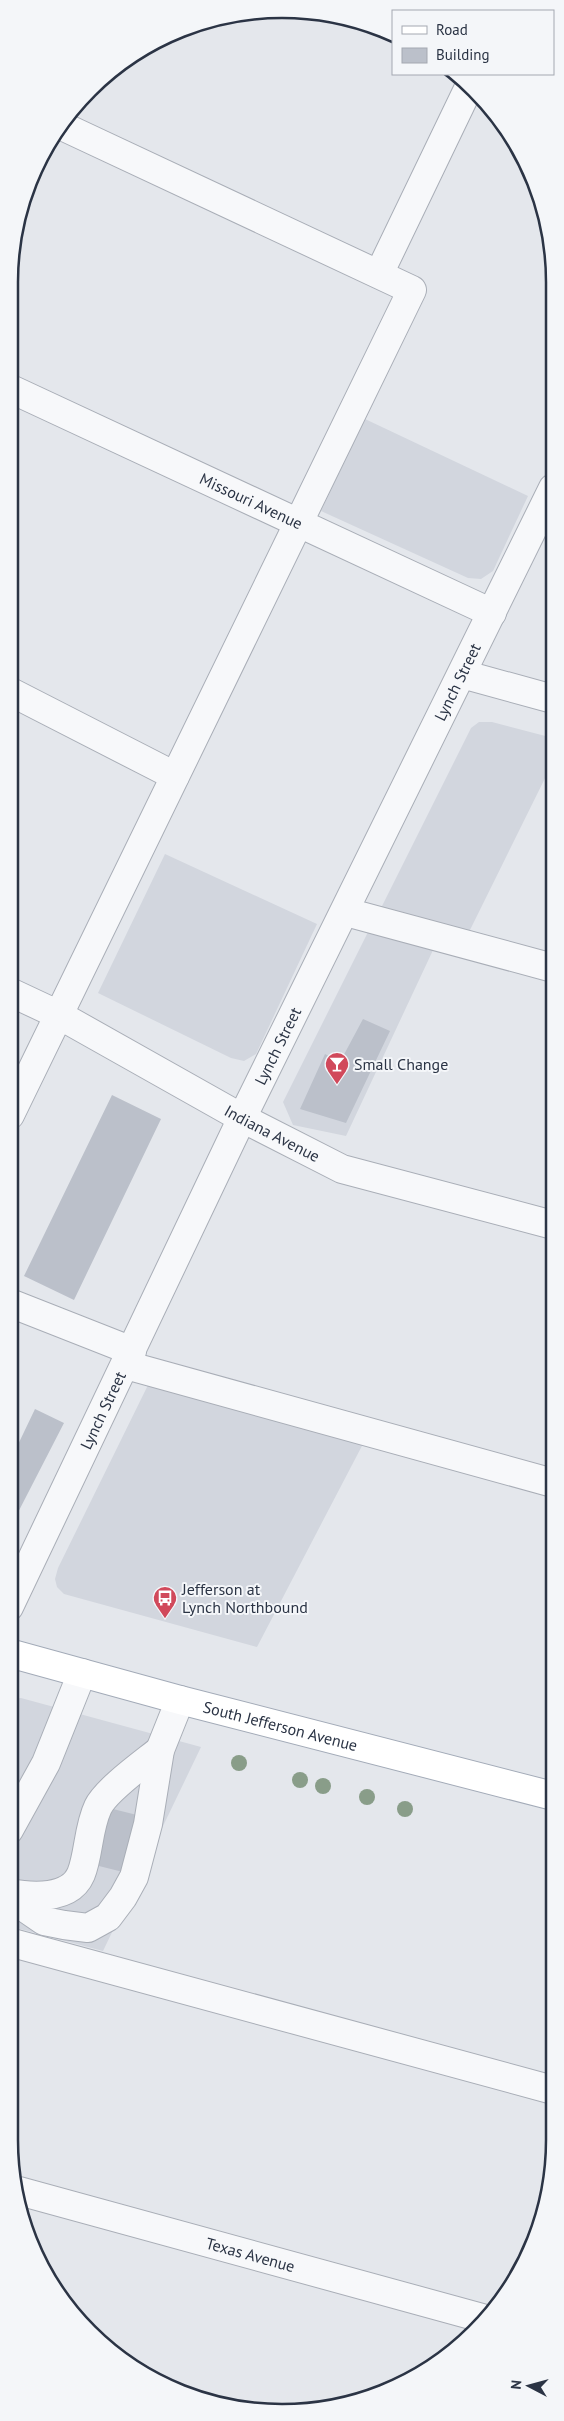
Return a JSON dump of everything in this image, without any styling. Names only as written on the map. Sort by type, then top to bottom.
[{"type":"main road","name":"South Jefferson Avenue","points":[[18,1655],[180,1700],[546,1794]]},
{"type":"street","points":[[379,274],[466,93]]},
{"type":"street","points":[[18,1099],[412,290],[67,128]]},
{"type":"street","name":"Missouri Avenue","points":[[18,392],[492,612]]},
{"type":"street","name":"Lynch Street","points":[[18,1588],[242,1118],[346,912],[546,502]]},
{"type":"street","points":[[462,674],[546,698]]},
{"type":"street","points":[[18,696],[175,776]]},
{"type":"street","points":[[346,912],[546,966]]},
{"type":"street","name":"Indiana Avenue","points":[[18,996],[59,1015],[242,1118],[342,1169],[546,1223]]},
{"type":"street","points":[[18,1307],[129,1358],[546,1481]]},
{"type":"street","points":[[18,1795],[46,1763],[82,1673]]},
{"type":"street","points":[[18,1902],[44,1921],[64,1925],[88,1928],[108,1917],[123,1897],[134,1877],[148,1824],[160,1750],[180,1700]]},
{"type":"street","points":[[18,1896],[51,1895],[70,1888],[81,1874],[87,1842],[98,1806],[122,1781],[160,1750]]},
{"type":"street","points":[[18,1944],[546,2088]]},
{"type":"street","name":"Texas Avenue","points":[[23,2192],[478,2317]]},
{"type":"shaded area","points":[[365,419],[528,496],[493,571],[481,579],[468,578],[321,511]]},
{"type":"shaded area","points":[[479,722],[492,722],[546,736],[546,776],[469,932],[381,908],[471,728]]},
{"type":"shaded area","points":[[165,854],[317,924],[256,1054],[244,1061],[231,1058],[98,993]]},
{"type":"shaded area","points":[[369,930],[434,948],[346,1136],[293,1125],[283,1102]]},
{"type":"shaded area","points":[[149,1383],[364,1442],[257,1647],[64,1594],[57,1587],[55,1579],[58,1568]]},
{"type":"shaded area","points":[[18,1698],[201,1747],[103,1951],[18,1928]]},
{"type":"building","name":"Small Change","points":[[363,1019],[390,1031],[346,1123],[300,1109],[325,1054],[340,1062]]},
{"type":"building","points":[[112,1095],[161,1119],[74,1300],[24,1276]]},
{"type":"building","points":[[35,1409],[64,1423],[18,1512],[19,1460],[18,1445]]},
{"type":"building","points":[[109,1808],[137,1815],[123,1872],[95,1865]]},
{"type":"place","name":"Small Change","points":[[337,1085]]},
{"type":"place","name":"Jefferson at Lynch Northbound","points":[[165,1619]]}]
